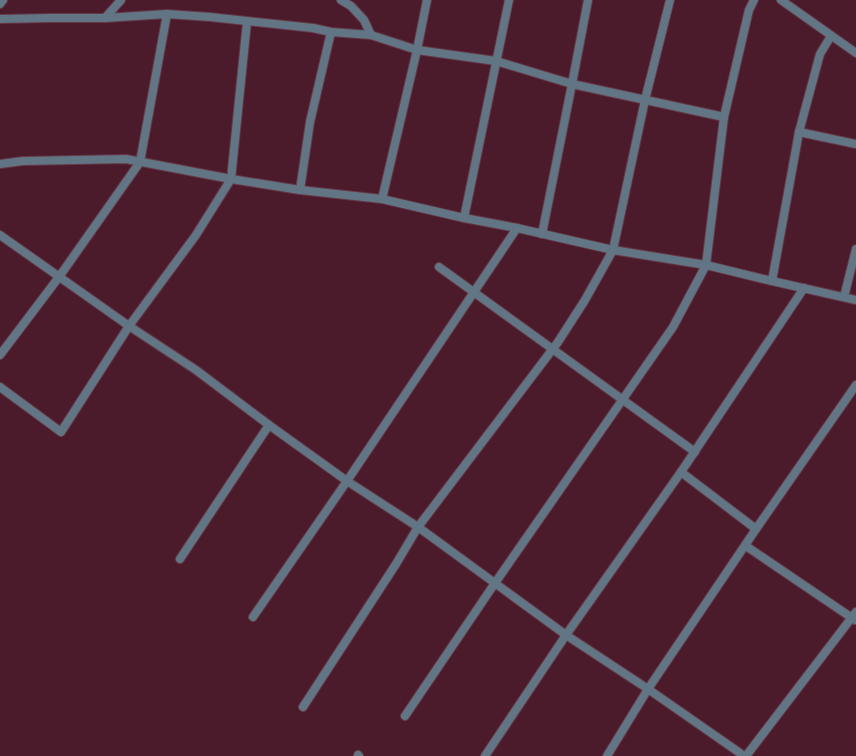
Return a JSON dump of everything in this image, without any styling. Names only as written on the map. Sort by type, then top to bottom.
[{"type":"street","points":[[0,4],[3,0]]},
{"type":"street","points":[[105,18],[121,0]]},
{"type":"street","points":[[341,0],[351,6],[364,20],[371,35]]},
{"type":"street","points":[[382,199],[417,50],[427,0]]},
{"type":"street","points":[[464,218],[509,0]]},
{"type":"street","points":[[542,234],[588,0]]},
{"type":"street","points":[[303,707],[396,564],[418,527],[554,349],[585,300],[613,250],[670,0]]},
{"type":"street","points":[[405,716],[495,583],[673,327],[706,266],[724,117],[749,10],[754,0]]},
{"type":"street","points":[[783,1],[856,53]]},
{"type":"street","points":[[0,355],[59,277],[140,162],[167,14]]},
{"type":"street","points":[[0,19],[105,18],[167,14],[210,17],[313,28],[331,32],[371,35],[417,50],[496,61],[572,84],[724,117]]},
{"type":"street","points":[[0,388],[61,432],[129,326],[196,234],[232,179],[247,22]]},
{"type":"street","points":[[300,190],[310,122],[331,32]]},
{"type":"street","points":[[772,281],[799,132],[820,54],[831,36]]},
{"type":"street","points":[[799,132],[856,144]]},
{"type":"street","points":[[0,164],[23,161],[126,159],[300,190],[382,199],[613,250],[706,266],[856,300]]},
{"type":"street","points":[[253,617],[348,481],[517,228]]},
{"type":"street","points":[[0,235],[129,326],[196,370],[269,425],[348,481],[418,527],[566,634],[648,689],[740,753],[742,756]]},
{"type":"street","points":[[844,297],[856,249]]},
{"type":"street","points":[[439,267],[695,452]]},
{"type":"street","points":[[485,756],[566,634],[695,452],[804,288]]},
{"type":"street","points":[[607,756],[648,689],[746,546],[756,529],[856,385]]},
{"type":"street","points":[[180,559],[269,425]]},
{"type":"street","points":[[681,472],[756,529]]},
{"type":"street","points":[[746,546],[855,617],[746,756]]}]
